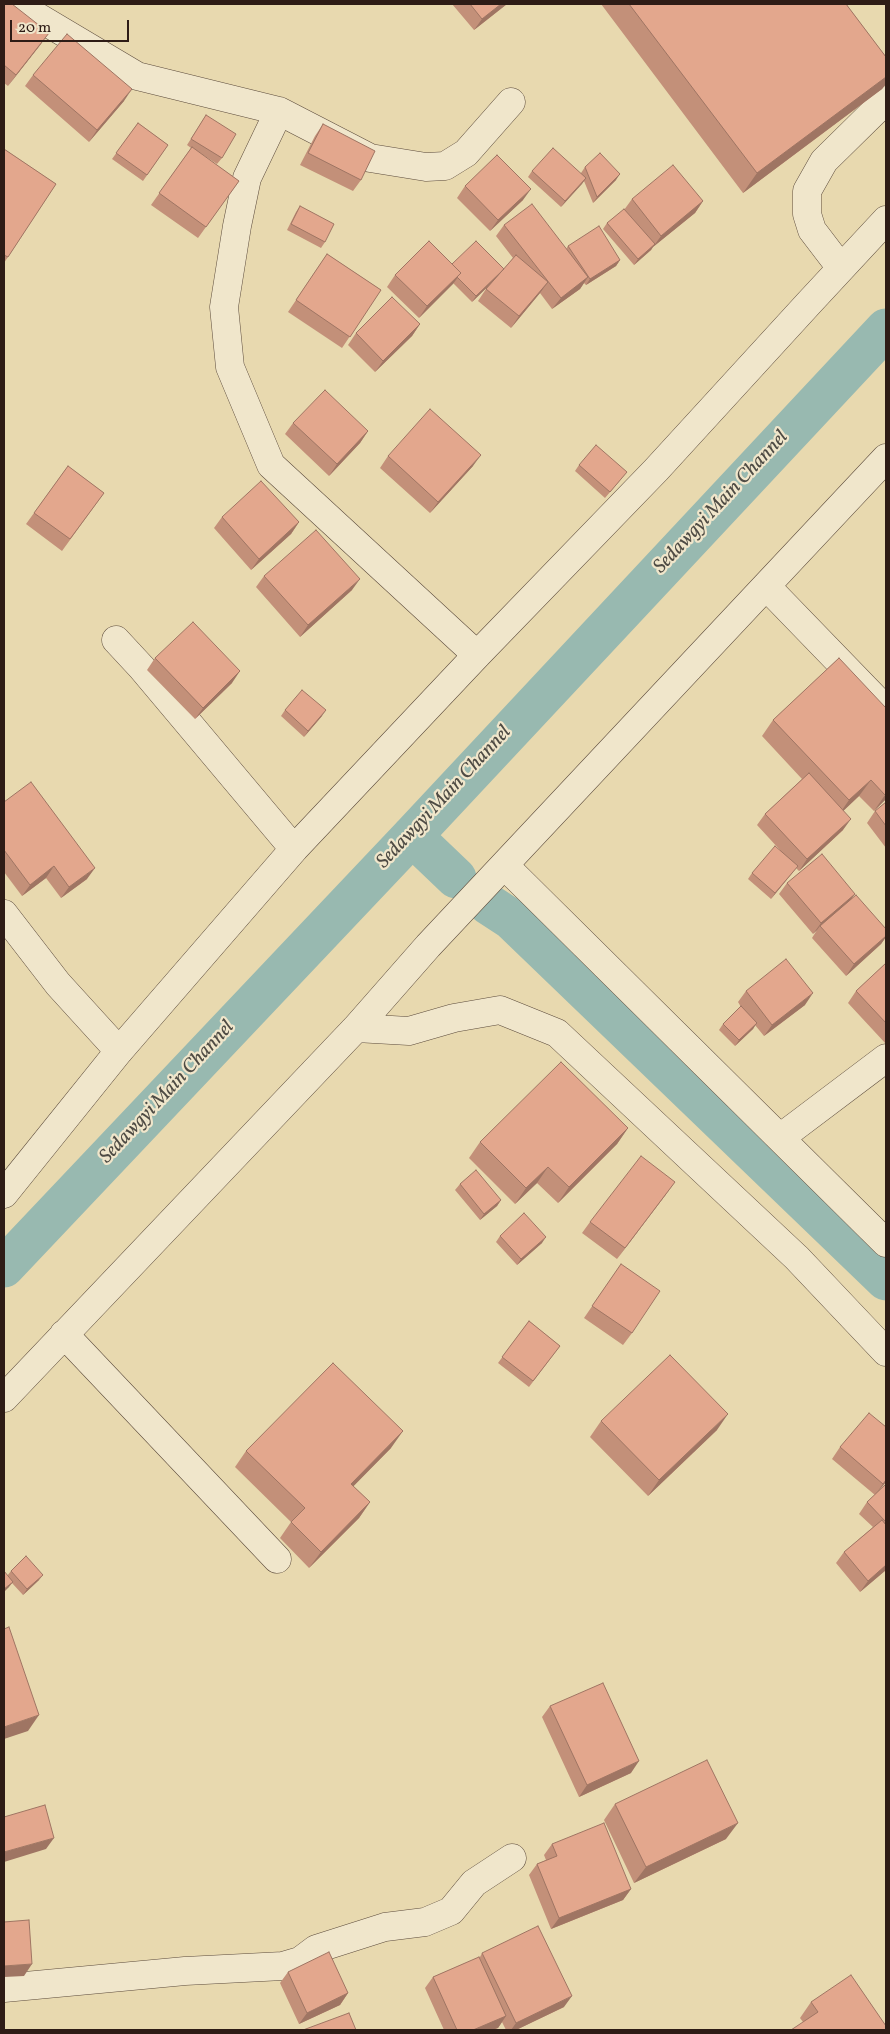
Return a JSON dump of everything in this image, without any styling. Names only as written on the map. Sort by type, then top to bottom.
[{"type":"street","points":[[16,4],[137,76],[279,111],[370,158],[426,166],[445,166],[466,153],[511,102]]},
{"type":"street","points":[[841,268],[812,230],[807,214],[807,191],[824,161],[886,100]]},
{"type":"street","points":[[279,111],[247,178],[237,226],[224,307],[230,367],[272,464],[477,654]]},
{"type":"street","points":[[4,1194],[119,1051],[294,849],[477,654],[656,470],[886,220]]},
{"type":"street","points":[[4,1398],[356,1028],[428,946],[886,458]]},
{"type":"street","points":[[766,586],[886,710]]},
{"type":"street","points":[[116,640],[142,668],[294,849]]},
{"type":"street","points":[[504,865],[886,1243]]},
{"type":"street","points":[[4,914],[58,984],[119,1051]]},
{"type":"street","points":[[356,1028],[409,1031],[454,1018],[500,1010],[556,1033],[797,1258],[886,1352]]},
{"type":"street","points":[[780,1138],[886,1058]]},
{"type":"street","points":[[64,1334],[277,1559]]},
{"type":"street","points":[[4,1988],[185,1971],[283,1966],[300,1961],[316,1949],[385,1927],[425,1922],[451,1911],[474,1883],[512,1858]]},
{"type":"building","points":[[4,4],[12,4],[49,33],[16,75],[4,65]]},
{"type":"building","points":[[470,4],[501,4],[482,19]]},
{"type":"building","points":[[629,4],[846,4],[886,57],[886,77],[757,173]]},
{"type":"building","points":[[67,34],[132,89],[97,130],[33,75]]},
{"type":"building","points":[[206,115],[236,134],[222,158],[191,139]]},
{"type":"building","points":[[138,123],[168,145],[147,175],[116,153]]},
{"type":"building","points":[[323,124],[375,151],[361,180],[308,153]]},
{"type":"building","points":[[192,147],[239,181],[206,227],[159,193]]},
{"type":"building","points":[[553,148],[586,178],[565,201],[532,171]]},
{"type":"building","points":[[4,149],[56,184],[8,257],[4,255]]},
{"type":"building","points":[[600,153],[620,174],[597,197],[585,167]]},
{"type":"building","points":[[497,155],[531,189],[498,220],[465,186]]},
{"type":"building","points":[[673,165],[703,201],[661,236],[632,199]]},
{"type":"building","points":[[532,204],[588,277],[561,298],[504,225]]},
{"type":"building","points":[[300,206],[334,224],[325,242],[291,224]]},
{"type":"building","points":[[624,209],[655,244],[638,259],[607,223]]},
{"type":"building","points":[[599,226],[620,260],[590,279],[568,246]]},
{"type":"building","points":[[429,241],[461,273],[427,306],[395,275]]},
{"type":"building","points":[[476,241],[504,269],[476,296],[457,277],[461,273],[452,264]]},
{"type":"building","points":[[327,254],[381,290],[350,337],[296,300]]},
{"type":"building","points":[[516,255],[548,282],[519,316],[486,289]]},
{"type":"building","points":[[392,297],[420,324],[383,361],[356,333]]},
{"type":"building","points":[[325,390],[368,431],[337,464],[293,423]]},
{"type":"building","points":[[430,409],[481,455],[438,502],[388,456]]},
{"type":"building","points":[[596,445],[627,472],[610,492],[579,465]]},
{"type":"building","points":[[68,466],[104,493],[70,539],[34,513]]},
{"type":"building","points":[[261,481],[299,522],[259,559],[222,517]]},
{"type":"building","points":[[316,530],[360,579],[308,625],[264,576]]},
{"type":"building","points":[[193,622],[240,671],[203,708],[155,658]]},
{"type":"building","points":[[839,658],[886,708],[885,795],[871,780],[849,800],[773,720]]},
{"type":"building","points":[[302,690],[326,710],[308,731],[285,710]]},
{"type":"building","points":[[809,773],[851,819],[807,859],[765,814]]},
{"type":"building","points":[[31,782],[95,868],[69,887],[54,866],[30,885],[4,850],[4,802]]},
{"type":"building","points":[[886,802],[886,826],[875,811]]},
{"type":"building","points":[[775,846],[798,866],[775,893],[752,873]]},
{"type":"building","points":[[822,854],[855,894],[821,923],[787,883]]},
{"type":"building","points":[[856,895],[886,929],[886,936],[854,964],[820,926]]},
{"type":"building","points":[[786,959],[813,993],[772,1025],[746,991]]},
{"type":"building","points":[[886,963],[886,1023],[856,991]]},
{"type":"building","points":[[741,1006],[757,1023],[739,1040],[723,1024]]},
{"type":"building","points":[[561,1062],[628,1128],[569,1187],[548,1167],[526,1188],[480,1142]]},
{"type":"building","points":[[641,1156],[675,1182],[625,1248],[590,1222]]},
{"type":"building","points":[[476,1170],[501,1200],[484,1214],[460,1184]]},
{"type":"building","points":[[524,1213],[546,1237],[521,1259],[500,1236]]},
{"type":"building","points":[[621,1264],[660,1291],[632,1333],[592,1306]]},
{"type":"building","points":[[529,1321],[560,1346],[533,1381],[502,1357]]},
{"type":"building","points":[[670,1355],[728,1414],[659,1480],[601,1421]]},
{"type":"building","points":[[333,1363],[403,1431],[351,1484],[370,1502],[321,1552],[291,1522],[305,1508],[246,1451]]},
{"type":"building","points":[[869,1413],[886,1427],[886,1480],[883,1484],[840,1447]]},
{"type":"building","points":[[886,1484],[886,1522],[867,1502]]},
{"type":"building","points":[[882,1520],[886,1525],[886,1565],[868,1581],[844,1552]]},
{"type":"building","points":[[26,1556],[43,1575],[27,1589],[11,1571]]},
{"type":"building","points":[[4,1571],[13,1582],[4,1589]]},
{"type":"building","points":[[9,1627],[39,1715],[4,1727],[4,1629]]},
{"type":"building","points":[[603,1683],[639,1761],[587,1785],[550,1706]]},
{"type":"building","points":[[707,1760],[738,1823],[646,1867],[615,1804]]},
{"type":"building","points":[[45,1805],[54,1838],[4,1852],[4,1817]]},
{"type":"building","points":[[604,1823],[631,1889],[559,1918],[537,1864],[557,1856],[552,1844]]},
{"type":"building","points":[[29,1920],[32,1964],[4,1966],[4,1922]]},
{"type":"building","points":[[538,1926],[572,1996],[516,2023],[482,1953]]},
{"type":"building","points":[[329,1952],[348,1993],[307,2013],[288,1972]]},
{"type":"building","points":[[479,1957],[506,2016],[473,2030],[457,2030],[433,1977]]},
{"type":"building","points":[[851,1975],[886,2026],[886,2030],[791,2030],[818,2012],[811,2002]]},
{"type":"building","points":[[349,2013],[356,2030],[303,2030]]},
{"type":"waterway","name":"Sedawgyi Main Channel","points":[[4,1267],[412,836],[886,329]]},
{"type":"waterway","points":[[412,836],[456,878]]},
{"type":"waterway","points":[[488,904],[511,919],[886,1280]]}]
